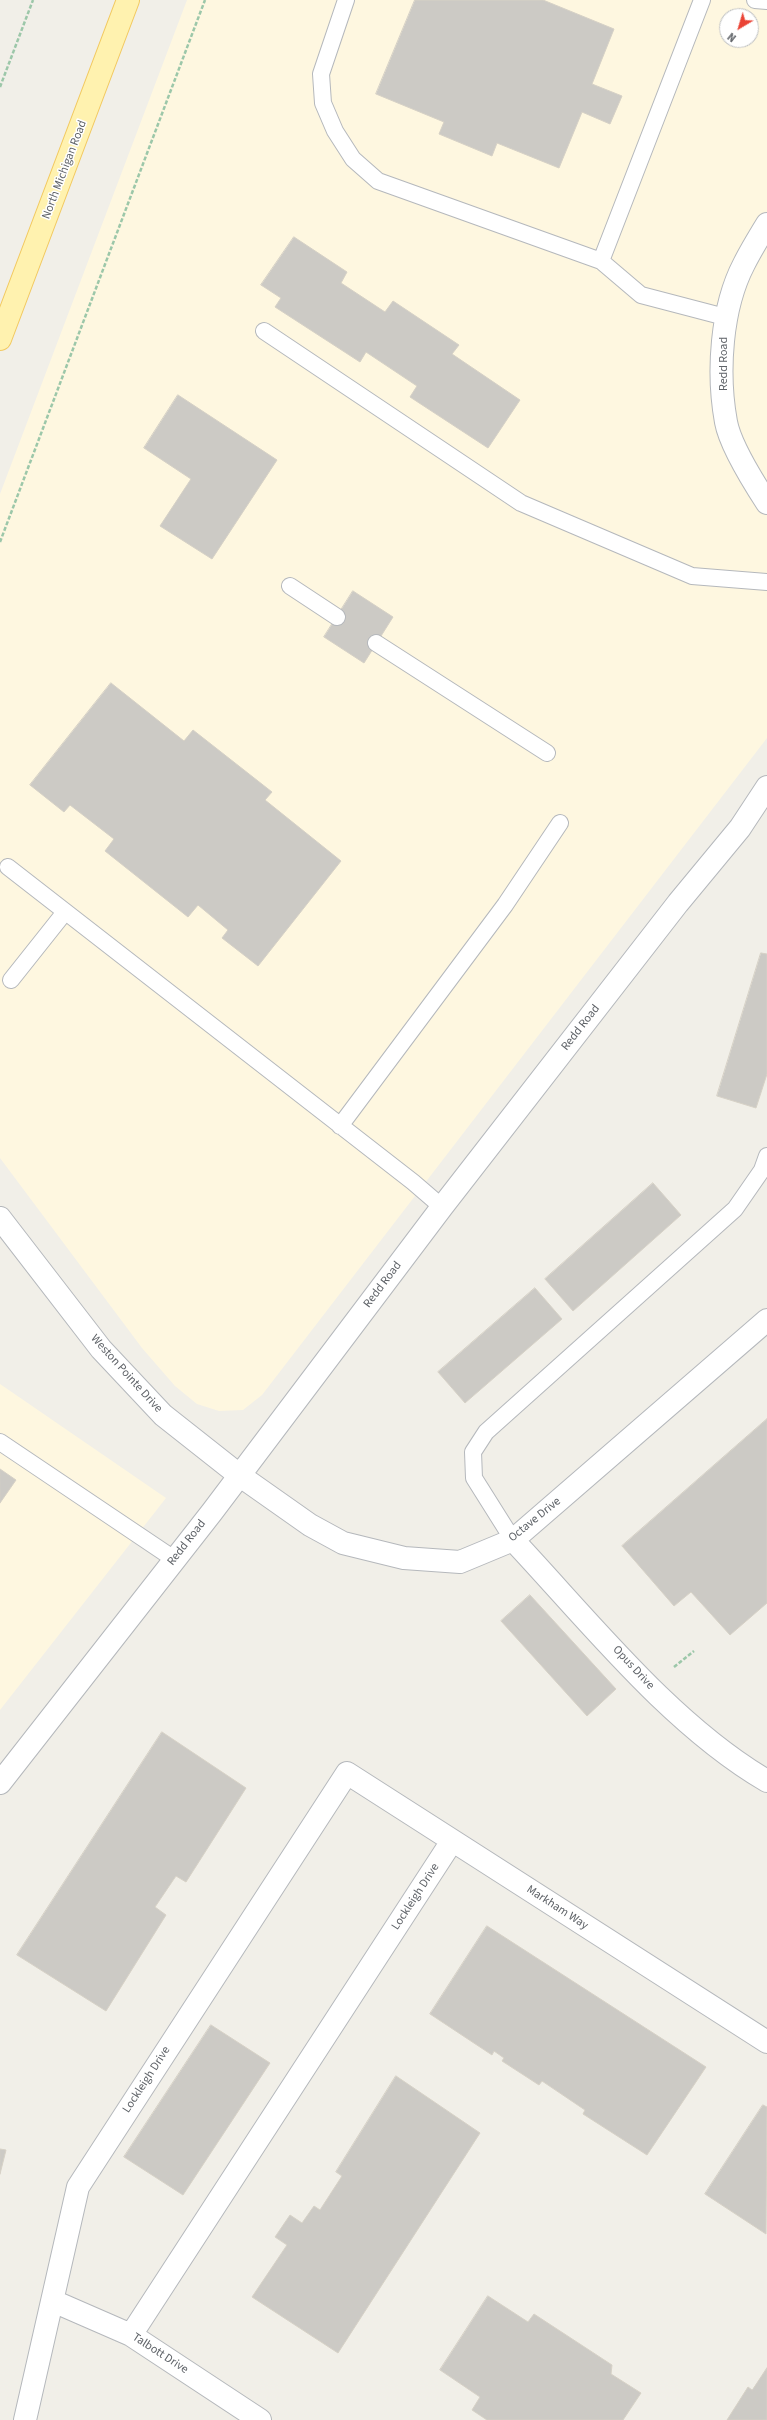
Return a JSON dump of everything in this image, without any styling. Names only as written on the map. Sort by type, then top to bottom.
[{"type":"main road","name":"North Michigan Road","points":[[0,339],[128,0]]},
{"type":"street","name":"Redd Road","points":[[767,224],[743,265],[725,317],[722,371],[726,423],[749,475],[767,503]]},
{"type":"street","name":"Redd Road","points":[[2,1777],[174,1560],[442,1207],[678,903],[740,828],[767,787]]},
{"type":"street","name":"Weston Pointe Drive","points":[[0,1218],[106,1355],[163,1415],[239,1475]]},
{"type":"street","name":"Octave Drive","points":[[239,1475],[310,1525],[344,1543],[404,1558],[460,1562],[514,1540],[767,1320]]},
{"type":"street","name":"Opus Drive","points":[[514,1540],[651,1688],[690,1724],[748,1770],[767,1781]]},
{"type":"street","name":"Markham Way","points":[[347,1774],[767,2042]]},
{"type":"street","name":"Lockleigh Drive","points":[[25,2420],[78,2186],[347,1774]]},
{"type":"street","name":"Lockleigh Drive","points":[[131,2335],[452,1841]]},
{"type":"street","name":"Talbott Drive","points":[[53,2301],[131,2335],[260,2420]]},
{"type":"lane","points":[[346,0],[321,74],[323,103],[335,131],[353,159],[378,181],[601,262],[641,295],[725,317]]},
{"type":"lane","points":[[601,262],[702,0]]},
{"type":"lane","points":[[755,0],[767,1]]},
{"type":"lane","points":[[264,332],[521,503],[692,576],[767,582]]},
{"type":"lane","points":[[290,586],[337,617]]},
{"type":"lane","points":[[376,643],[547,753]]},
{"type":"lane","points":[[340,1126],[505,905],[560,823]]},
{"type":"lane","points":[[8,867],[442,1207]]},
{"type":"lane","points":[[11,980],[66,912]]},
{"type":"lane","points":[[514,1540],[474,1478],[473,1452],[486,1432],[735,1209],[762,1170],[767,1156]]},
{"type":"lane","points":[[0,1442],[77,1496],[174,1560]]},
{"type":"path","points":[[0,87],[33,0]]},
{"type":"path","points":[[0,542],[205,0]]},
{"type":"path","points":[[671,1670],[694,1651]]},
{"type":"shaded area","points":[[187,0],[767,0],[767,738],[262,1395],[243,1410],[219,1411],[197,1404],[175,1386],[142,1348],[0,1158],[0,494]]},
{"type":"shaded area","points":[[0,1384],[166,1498],[0,1710]]},
{"type":"building","points":[[415,0],[543,0],[614,29],[592,84],[622,96],[610,124],[582,112],[559,168],[497,143],[492,156],[439,134],[444,122],[376,94]]},
{"type":"building","points":[[294,237],[347,272],[341,283],[385,312],[393,301],[459,345],[452,354],[520,400],[488,448],[410,397],[417,386],[366,352],[360,362],[275,307],[281,298],[261,285]]},
{"type":"building","points":[[178,395],[277,460],[212,559],[160,526],[191,479],[144,448]]},
{"type":"building","points":[[353,591],[393,617],[364,663],[324,637]]},
{"type":"building","points":[[111,683],[184,741],[193,730],[272,792],[265,800],[341,861],[258,966],[222,938],[228,930],[198,905],[188,917],[105,851],[114,839],[70,805],[64,812],[30,785]]},
{"type":"building","points":[[761,953],[767,954],[767,1074],[756,1108],[717,1096]]},
{"type":"building","points":[[653,1183],[681,1215],[573,1311],[545,1279]]},
{"type":"building","points":[[535,1288],[562,1319],[465,1403],[438,1372]]},
{"type":"building","points":[[767,1419],[767,1603],[730,1635],[691,1592],[674,1606],[622,1546]]},
{"type":"building","points":[[0,1469],[16,1480],[0,1503]]},
{"type":"building","points":[[530,1595],[616,1689],[587,1716],[501,1621]]},
{"type":"building","points":[[162,1732],[246,1788],[186,1882],[176,1876],[155,1907],[166,1915],[106,2011],[17,1955]]},
{"type":"building","points":[[487,1926],[706,2067],[647,2155],[583,2114],[585,2110],[542,2081],[539,2085],[502,2061],[504,2058],[494,2051],[492,2055],[430,2014]]},
{"type":"building","points":[[211,2025],[270,2063],[183,2195],[124,2157]]},
{"type":"building","points":[[396,2076],[480,2133],[338,2353],[252,2297],[287,2245],[275,2237],[290,2215],[302,2223],[314,2206],[320,2210],[342,2176],[336,2172]]},
{"type":"building","points":[[763,2105],[767,2107],[766,2234],[705,2194]]},
{"type":"building","points":[[0,2149],[6,2150],[0,2174]]},
{"type":"building","points":[[488,2296],[528,2322],[534,2314],[612,2365],[611,2374],[641,2393],[623,2420],[487,2420],[472,2410],[480,2397],[440,2370]]},
{"type":"building","points":[[767,2368],[767,2420],[727,2420],[748,2387],[752,2390]]}]
